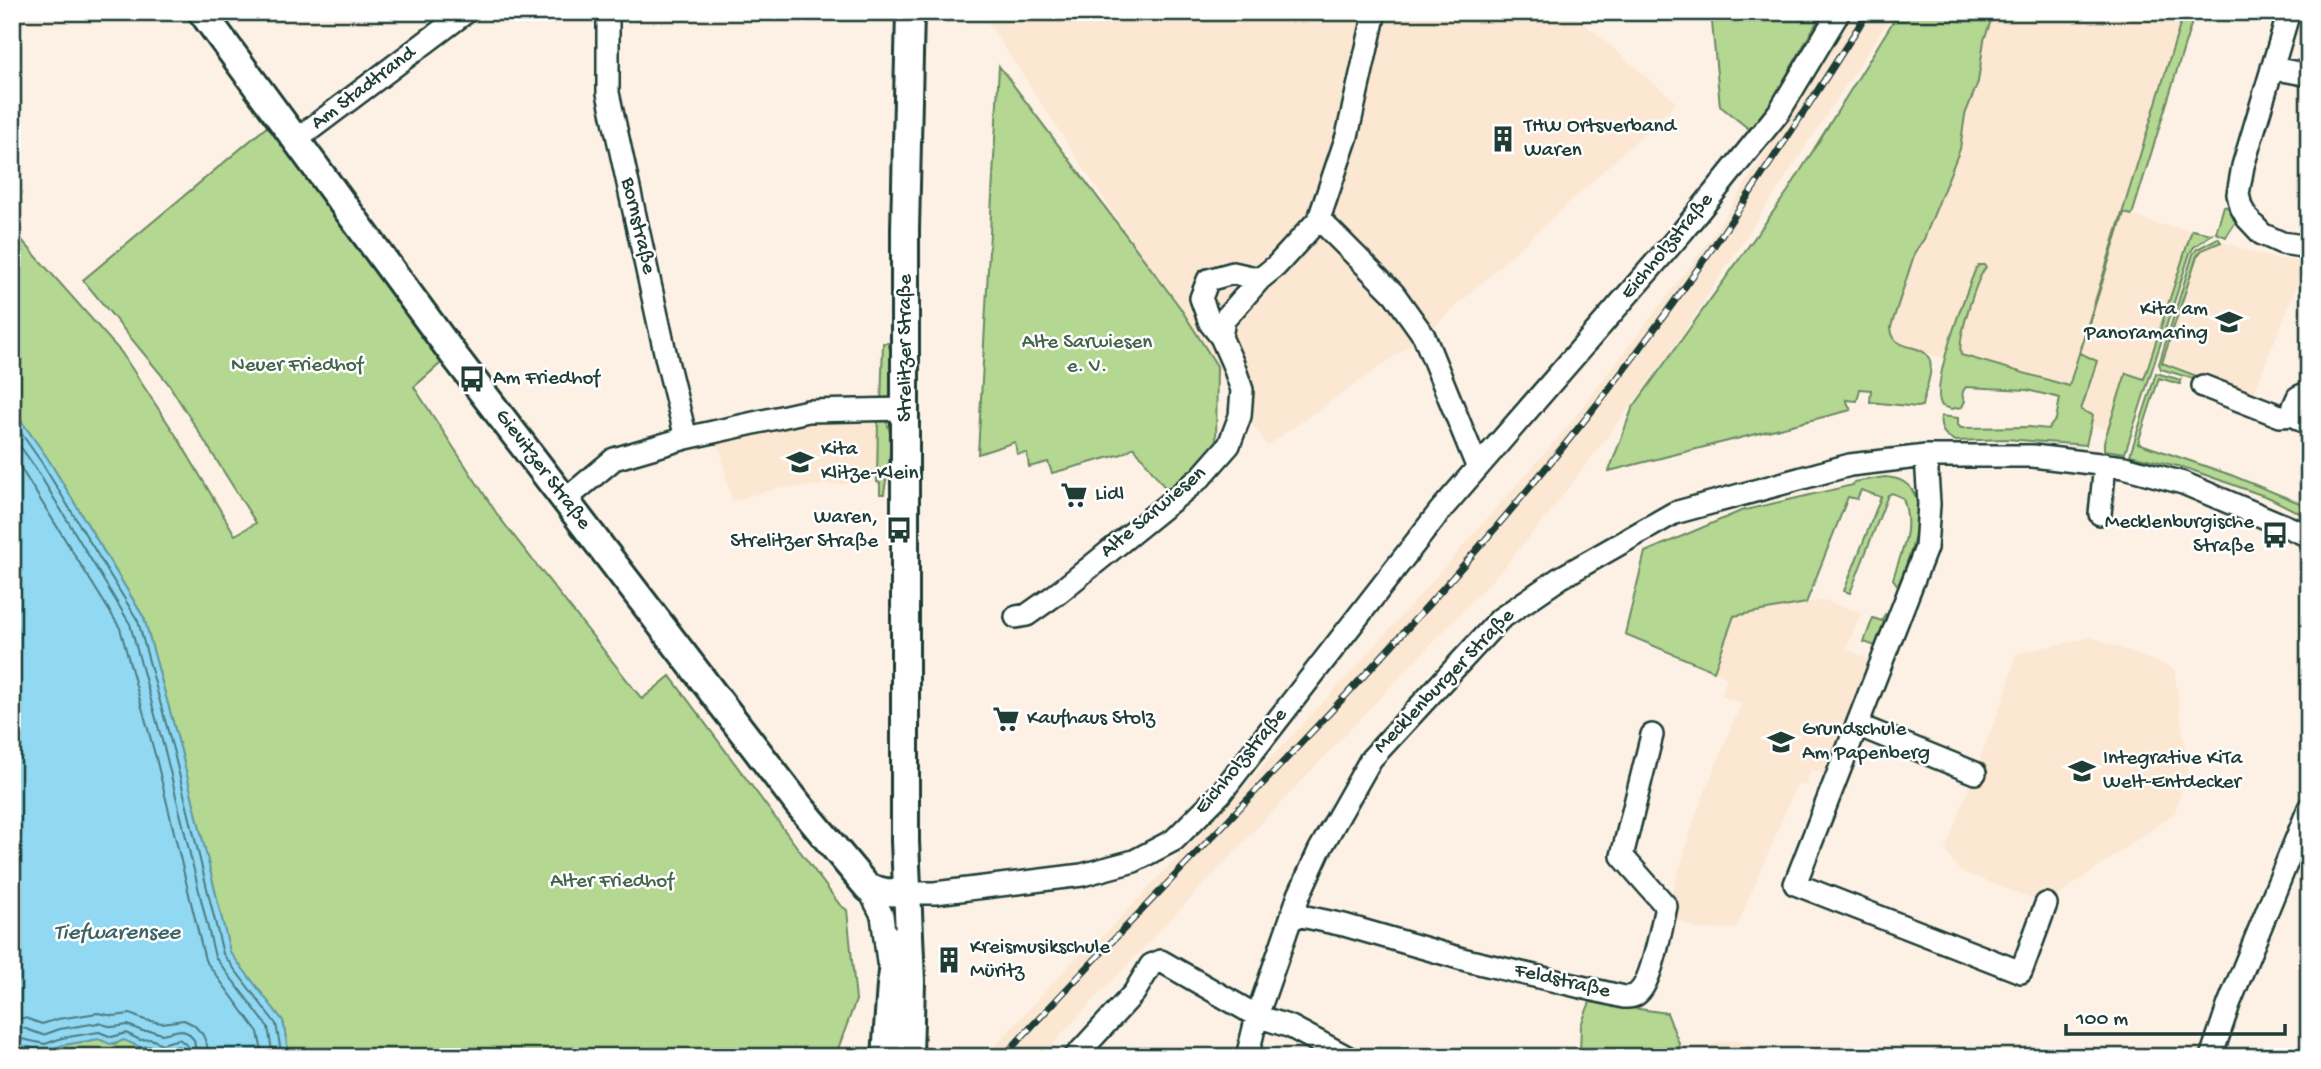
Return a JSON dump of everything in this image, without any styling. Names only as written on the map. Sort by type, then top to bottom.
[{"type":"main road","name":"Gievitzer Straße","points":[[202,12],[453,354],[798,804],[868,888]]},
{"type":"main road","name":"Strelitzer Straße","points":[[907,893],[905,409],[910,12]]},
{"type":"main road","points":[[868,888],[907,893]]},
{"type":"main road","points":[[887,1057],[891,985],[907,893]]},
{"type":"main road","points":[[907,893],[911,982],[909,1057]]},
{"type":"street","name":"Am Stadtrand","points":[[296,140],[466,12]]},
{"type":"street","name":"Bornstraße","points":[[608,12],[608,93],[667,361],[687,438]]},
{"type":"street","points":[[1221,337],[1224,320],[1319,219],[1347,136],[1375,12]]},
{"type":"street","name":"Eichholzstraße","points":[[907,893],[936,893],[1082,875],[1134,862],[1174,839],[1221,793],[1477,466],[1683,231],[1779,112],[1839,12]]},
{"type":"street","points":[[2289,12],[2243,166],[2238,194],[2241,208],[2262,234],[2282,243],[2309,247]]},
{"type":"street","points":[[2272,68],[2309,75]]},
{"type":"street","points":[[1319,219],[1394,294],[1424,335],[1477,466]]},
{"type":"street","name":"Alte Sarwiesen","points":[[1016,617],[1027,615],[1058,593],[1200,478],[1229,445],[1240,416],[1242,390],[1221,337],[1210,323],[1201,298],[1208,279],[1233,273],[1260,279]]},
{"type":"street","points":[[2203,386],[2280,416],[2302,420]]},
{"type":"street","points":[[2302,420],[2295,401],[2302,394],[2309,393]]},
{"type":"street","points":[[565,500],[614,459],[687,438],[808,411],[905,409]]},
{"type":"street","points":[[1926,456],[1929,504],[1926,548],[1795,884],[2021,972],[2046,904]]},
{"type":"street","name":"Mecklenburger Straße","points":[[1247,1057],[1257,1016],[1292,914],[1319,851],[1371,759],[1500,619],[1560,578],[1674,513],[1850,466],[1926,456],[2033,456],[2105,464],[2183,483],[2309,536]]},
{"type":"street","points":[[2100,514],[2105,464]]},
{"type":"street","points":[[1857,725],[1975,773]]},
{"type":"street","name":"Feldstraße","points":[[1292,914],[1344,925],[1478,963],[1632,997],[1638,994],[1648,977],[1666,906],[1622,856],[1653,735]]},
{"type":"street","points":[[2211,1057],[2229,1004],[2309,808]]},
{"type":"street","points":[[868,888],[882,915],[891,985]]},
{"type":"street","points":[[1075,1057],[1134,993],[1151,965],[1161,961],[1257,1016],[1291,1027],[1347,1057]]},
{"type":"shaded area","points":[[981,12],[1571,12],[1677,103],[1424,336],[1267,446]]},
{"type":"shaded area","points":[[1854,12],[1894,12],[1666,359],[1507,564],[1040,1057],[985,1057],[1073,961],[1105,934],[1361,662],[1565,430],[1710,240]]},
{"type":"shaded area","points":[[1994,12],[2189,12],[2132,215],[2156,224],[2192,230],[2144,379],[2126,373],[2110,429],[2090,426],[2093,415],[2081,411],[2069,387],[1970,357],[1961,355],[1945,358],[1925,353],[1900,344],[1891,334],[1915,251],[1924,239],[1960,149],[1965,115],[1978,82],[1984,40]]},
{"type":"shaded area","name":"Kita am Panoramaring","points":[[2221,242],[2273,258],[2306,263],[2252,397],[2162,363],[2197,256],[2202,250]]},
{"type":"shaded area","name":"Kita Klitze-Klein","points":[[878,420],[877,482],[778,488],[732,501],[718,441],[814,421]]},
{"type":"shaded area","name":"Grundschule Am Papenberg","points":[[1823,600],[1861,613],[1846,649],[1868,659],[1824,774],[1811,769],[1805,786],[1797,784],[1736,929],[1697,929],[1669,916],[1670,900],[1695,817],[1741,703],[1722,696],[1726,678],[1714,671],[1734,616]]},
{"type":"shaded area","name":"Integrative KiTa Welt-Entdecker","points":[[2092,637],[2174,669],[2188,769],[2175,813],[2046,904],[1960,871],[1945,850],[2007,689],[2016,654]]},
{"type":"shaded area","points":[[1733,1040],[1795,1057],[1695,1057],[1717,1042]]},
{"type":"green space","points":[[1711,12],[1813,12],[1818,20],[1754,133],[1720,106]]},
{"type":"green space","points":[[1899,12],[1994,12],[1984,40],[1978,82],[1965,115],[1960,149],[1924,239],[1915,252],[1891,327],[1897,341],[1922,351],[1930,361],[1922,406],[1870,402],[1871,390],[1860,389],[1857,401],[1846,400],[1851,410],[1609,471],[1632,409],[1788,191]]},
{"type":"green space","points":[[2184,12],[2195,12],[2132,215],[2124,213],[2080,353],[2097,361],[2081,410],[2093,415],[2086,445],[2005,439],[1952,439],[1942,428],[1941,416],[1958,418],[1961,428],[2048,429],[2056,419],[2060,398],[2027,390],[1966,387],[1962,407],[1951,409],[1942,406],[1939,396],[1940,380],[1950,339],[1976,268],[1984,265],[1986,267],[1968,310],[1961,355],[2069,386]]},
{"type":"green space","name":"Alte Sarwiesen e. V.","points":[[999,66],[1179,306],[1217,366],[1216,446],[1169,493],[1134,447],[1122,454],[1052,473],[1048,462],[1029,467],[1027,453],[1017,454],[1015,442],[978,454]]},
{"type":"green space","points":[[269,125],[441,363],[414,387],[499,517],[642,699],[670,676],[840,905],[847,910],[856,1000],[835,1057],[289,1057],[283,1021],[230,953],[181,751],[144,618],[48,459],[12,408],[12,229],[121,352],[179,440],[235,535],[256,523],[168,383],[83,280]]},
{"type":"green space","points":[[2224,206],[2237,211],[2239,217],[2226,237],[2216,233]]},
{"type":"green space","points":[[2192,230],[2212,234],[2190,253],[2125,453],[2104,450],[2104,442],[2126,373],[2144,379]]},
{"type":"green space","points":[[2218,238],[2221,242],[2202,250],[2197,256],[2162,363],[2252,397],[2161,369],[2159,364],[2193,254]]},
{"type":"green space","points":[[883,343],[888,343],[892,372],[889,402],[881,403]]},
{"type":"green space","points":[[2156,373],[2181,380],[2180,384],[2159,378],[2138,443],[2231,475],[2309,507],[2309,518],[2270,498],[2186,468],[2130,455]]},
{"type":"green space","points":[[878,420],[885,420],[890,436],[884,494],[880,494],[880,483],[877,482]]},
{"type":"green space","points":[[1885,477],[1902,481],[1913,491],[1917,505],[1914,539],[1898,586],[1893,579],[1905,539],[1907,520],[1903,498],[1892,493],[1888,495],[1850,593],[1844,591],[1881,497],[1861,490],[1857,499],[1848,497],[1806,603],[1734,616],[1714,671],[1625,634],[1645,552],[1741,511],[1853,485],[1854,482]]},
{"type":"green space","points":[[1885,614],[1887,615],[1875,646],[1864,642],[1873,618],[1882,621]]},
{"type":"green space","points":[[1590,1002],[1667,1013],[1680,1046],[1665,1057],[1583,1057],[1580,1053],[1581,1025]]},
{"type":"green space","points":[[99,1039],[114,1044],[124,1040],[167,1050],[179,1046],[182,1050],[181,1057],[12,1057],[12,1044],[47,1051],[63,1045]]},
{"type":"water","name":"Tiefwarensee","points":[[12,408],[48,459],[144,618],[181,751],[230,952],[283,1021],[289,1057],[181,1057],[182,1050],[179,1046],[160,1051],[124,1040],[110,1044],[99,1039],[63,1045],[47,1051],[12,1044]]},
{"type":"railway","points":[[1003,1057],[1350,691],[1418,617],[1549,464],[1676,300],[1868,12]]},
{"type":"place","name":"THW Ortsverband Waren","points":[[1503,139]]},
{"type":"place","name":"Kita am Panoramaring","points":[[2229,322]]},
{"type":"place","name":"Am Friedhof","points":[[472,379]]},
{"type":"place","name":"Kita Klitze-Klein","points":[[800,462]]},
{"type":"place","name":"Lidl","points":[[1074,495]]},
{"type":"place","name":"Waren, Strelitzer Straße","points":[[899,530]]},
{"type":"place","name":"Mecklenburgische Straße","points":[[2275,535]]},
{"type":"place","name":"Kaufhaus Stolz","points":[[1006,719]]},
{"type":"place","name":"Grundschule Am Papenberg","points":[[1781,742]]},
{"type":"place","name":"Integrative KiTa Welt-Entdecker","points":[[2082,771]]},
{"type":"place","name":"Kreismusikschule Müritz","points":[[949,960]]},
{"type":"park label","name":"Neuer Friedhof","points":[[297,366]]},
{"type":"park label","name":"Alter Friedhof","points":[[612,882]]}]
